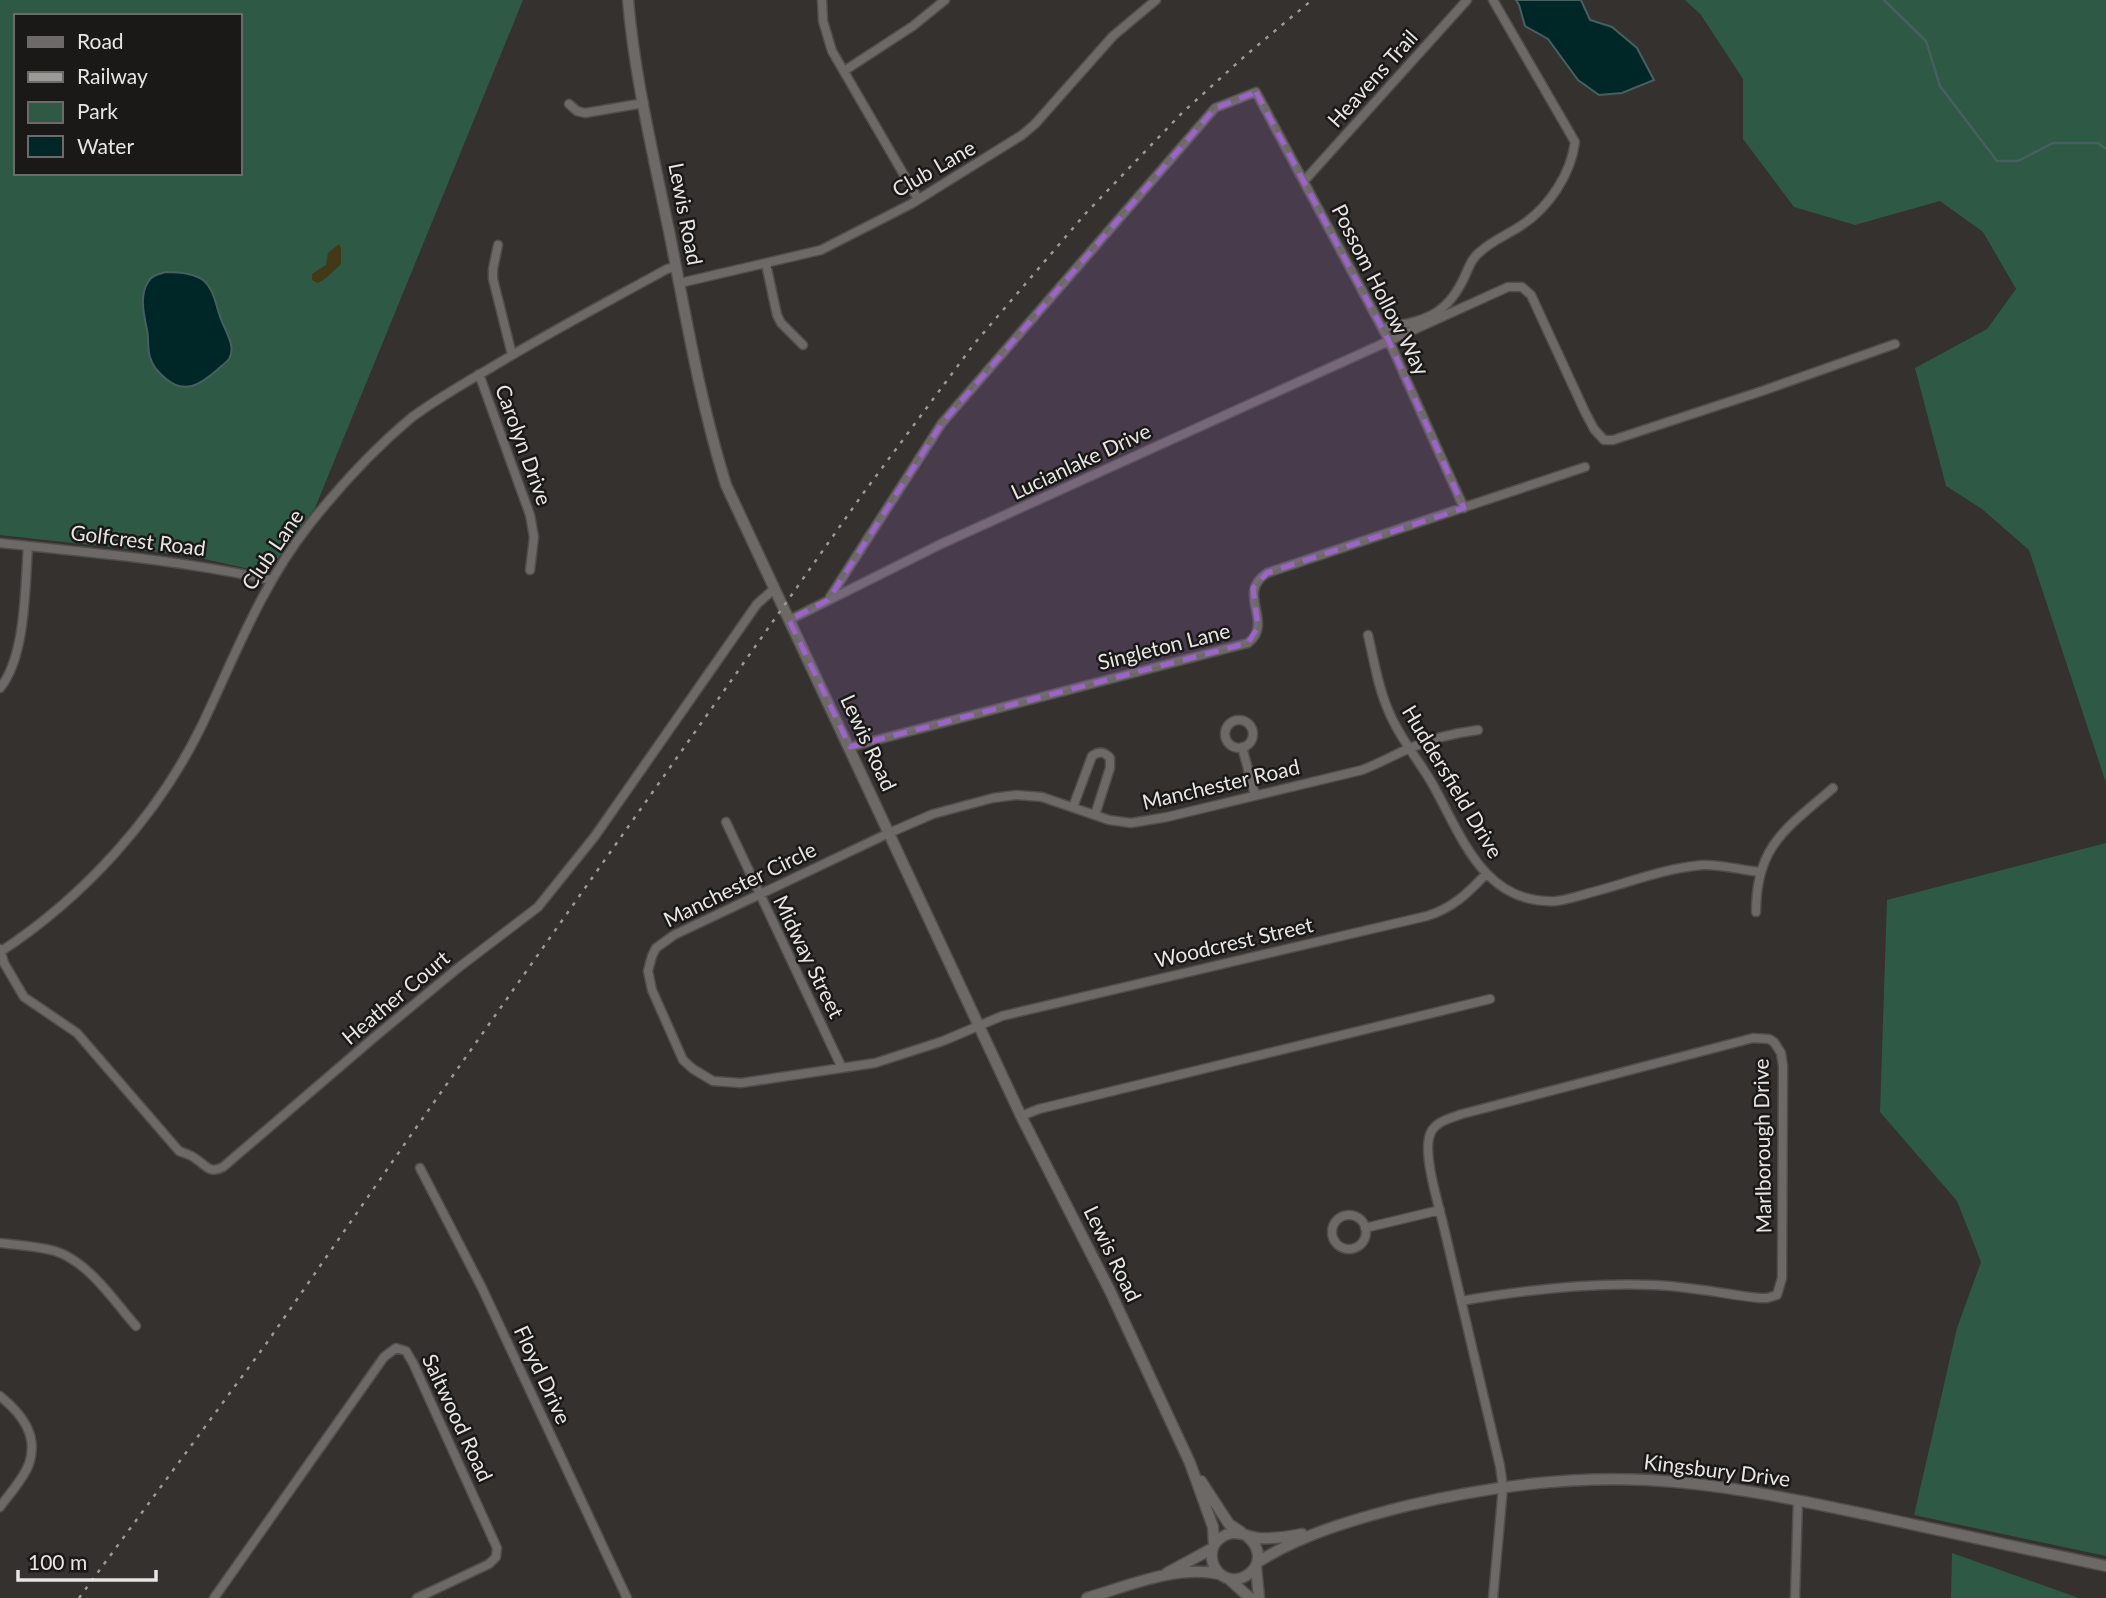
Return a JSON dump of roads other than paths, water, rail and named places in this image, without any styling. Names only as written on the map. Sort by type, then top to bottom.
[{"type":"street","name":"Lewis Road","points":[[628,0],[644,103],[698,379],[714,449],[726,485],[1021,1116],[1110,1292],[1190,1463],[1213,1527],[1214,1547]]},
{"type":"street","points":[[822,0],[822,21],[828,41],[918,200]]},
{"type":"street","points":[[844,71],[913,26],[945,0]]},
{"type":"street","name":"Club Lane","points":[[680,282],[821,250],[918,200],[1022,135],[1035,124],[1113,36],[1156,0]]},
{"type":"street","name":"Heavens Trail","points":[[1304,181],[1467,0]]},
{"type":"street","points":[[1382,328],[1414,322],[1447,305],[1481,250],[1540,211],[1566,173],[1575,142],[1493,0]]},
{"type":"street","name":"Possom Hollow Way","points":[[828,600],[942,423],[1215,108],[1256,92],[1390,341],[1464,508]]},
{"type":"street","points":[[569,104],[577,111],[585,113],[644,103]]},
{"type":"street","points":[[498,245],[493,279],[512,355]]},
{"type":"street","points":[[766,264],[777,315],[781,323],[803,345]]},
{"type":"street","name":"Club Lane","points":[[0,951],[44,920],[90,879],[149,810],[201,727],[253,612],[271,580],[309,525],[366,460],[411,419],[479,374],[676,267]]},
{"type":"street","name":"Lucianlake Drive","points":[[789,620],[941,544],[1508,287],[1522,287],[1531,295],[1594,429],[1604,440],[1613,440],[1762,391],[1895,344]]},
{"type":"street","name":"Carolyn Drive","points":[[479,374],[530,515],[534,537],[530,570]]},
{"type":"street","name":"Singleton Lane","points":[[850,747],[1248,643],[1253,639],[1258,627],[1254,588],[1260,577],[1267,572],[1585,467]]},
{"type":"street","name":"Golfcrest Road","points":[[0,543],[164,560],[271,580]]},
{"type":"street","points":[[0,688],[10,675],[17,650],[28,546]]},
{"type":"street","name":"Heather Court","points":[[0,951],[24,997],[77,1033],[179,1151],[196,1158],[207,1169],[216,1170],[223,1167],[448,976],[538,907],[595,836],[757,604],[774,589]]},
{"type":"street","name":"Huddersfield Drive","points":[[1368,635],[1385,703],[1408,749],[1433,785],[1470,854],[1486,874],[1518,895],[1537,901],[1560,901],[1688,867],[1714,865],[1760,873]]},
{"type":"street","name":"Manchester Road","points":[[889,833],[933,814],[1005,796],[1042,796],[1109,820],[1131,823],[1167,817],[1362,770],[1408,749],[1454,733],[1478,730]]},
{"type":"street","points":[[1242,747],[1255,795]]},
{"type":"street","points":[[1073,807],[1092,755],[1105,753],[1111,762],[1096,815]]},
{"type":"street","points":[[1756,912],[1760,873],[1775,842],[1790,825],[1833,788]]},
{"type":"street","name":"Midway Street","points":[[726,822],[842,1068]]},
{"type":"street","name":"Manchester Circle","points":[[889,833],[674,934],[656,948],[648,971],[652,990],[683,1060],[713,1081],[741,1083],[875,1063],[943,1041],[978,1025]]},
{"type":"street","name":"Woodcrest Street","points":[[978,1025],[1016,1013],[1441,912],[1457,902],[1486,874]]},
{"type":"street","points":[[1021,1116],[1039,1109],[1490,999]]},
{"type":"street","name":"Marlborough Drive","points":[[1461,1301],[1606,1285],[1653,1284],[1759,1298],[1777,1294],[1782,1278],[1783,1066],[1781,1053],[1774,1042],[1753,1038],[1475,1111],[1441,1122],[1431,1133],[1428,1146],[1440,1210],[1503,1487],[1493,1598]]},
{"type":"street","name":"Floyd Drive","points":[[420,1168],[482,1288],[627,1598]]},
{"type":"street","points":[[1365,1228],[1440,1210]]},
{"type":"street","points":[[1348,1214],[1361,1219],[1365,1228],[1364,1239],[1353,1248],[1339,1246],[1332,1235],[1335,1221],[1348,1214]]},
{"type":"street","points":[[0,1243],[41,1248],[74,1260],[136,1326]]},
{"type":"street","name":"Saltwood Road","points":[[214,1598],[384,1357],[396,1348],[405,1352],[413,1363],[498,1548],[496,1557],[489,1564],[417,1598]]},
{"type":"street","points":[[0,1396],[27,1424],[31,1449],[29,1464],[0,1507]]},
{"type":"street","name":"Lewis Road","points":[[1190,1463],[1229,1524],[1246,1536]]},
{"type":"street","name":"Kingsbury Drive","points":[[1087,1598],[1161,1577],[1208,1572],[1243,1578],[1250,1574],[1257,1563],[1278,1548],[1323,1531],[1418,1503],[1503,1487],[1602,1479],[1649,1480],[1753,1491],[2106,1566]]},
{"type":"street","points":[[1795,1598],[1798,1500]]},
{"type":"street","name":"Kingsbury Drive","points":[[1161,1577],[1233,1533],[1276,1538],[1323,1531]]},
{"type":"street","points":[[1246,1536],[1257,1547],[1259,1598]]},
{"type":"street","points":[[1214,1547],[1212,1561],[1223,1576],[1250,1598]]},
{"type":"water","points":[[1516,0],[1581,0],[1590,20],[1612,27],[1637,48],[1654,80],[1622,93],[1599,95],[1578,80],[1548,39],[1525,26]]},
{"type":"water","points":[[166,272],[190,274],[207,284],[229,337],[231,355],[228,360],[204,380],[192,386],[179,386],[165,378],[154,366],[149,354],[143,306],[145,287],[156,275]]},
{"type":"waterway","points":[[1884,0],[1926,41],[1940,86],[1997,161],[2018,161],[2053,143],[2098,143],[2106,149]]},
{"type":"railway","points":[[79,1598],[266,1344],[862,495],[974,344],[1086,213],[1182,113],[1312,0]]}]
